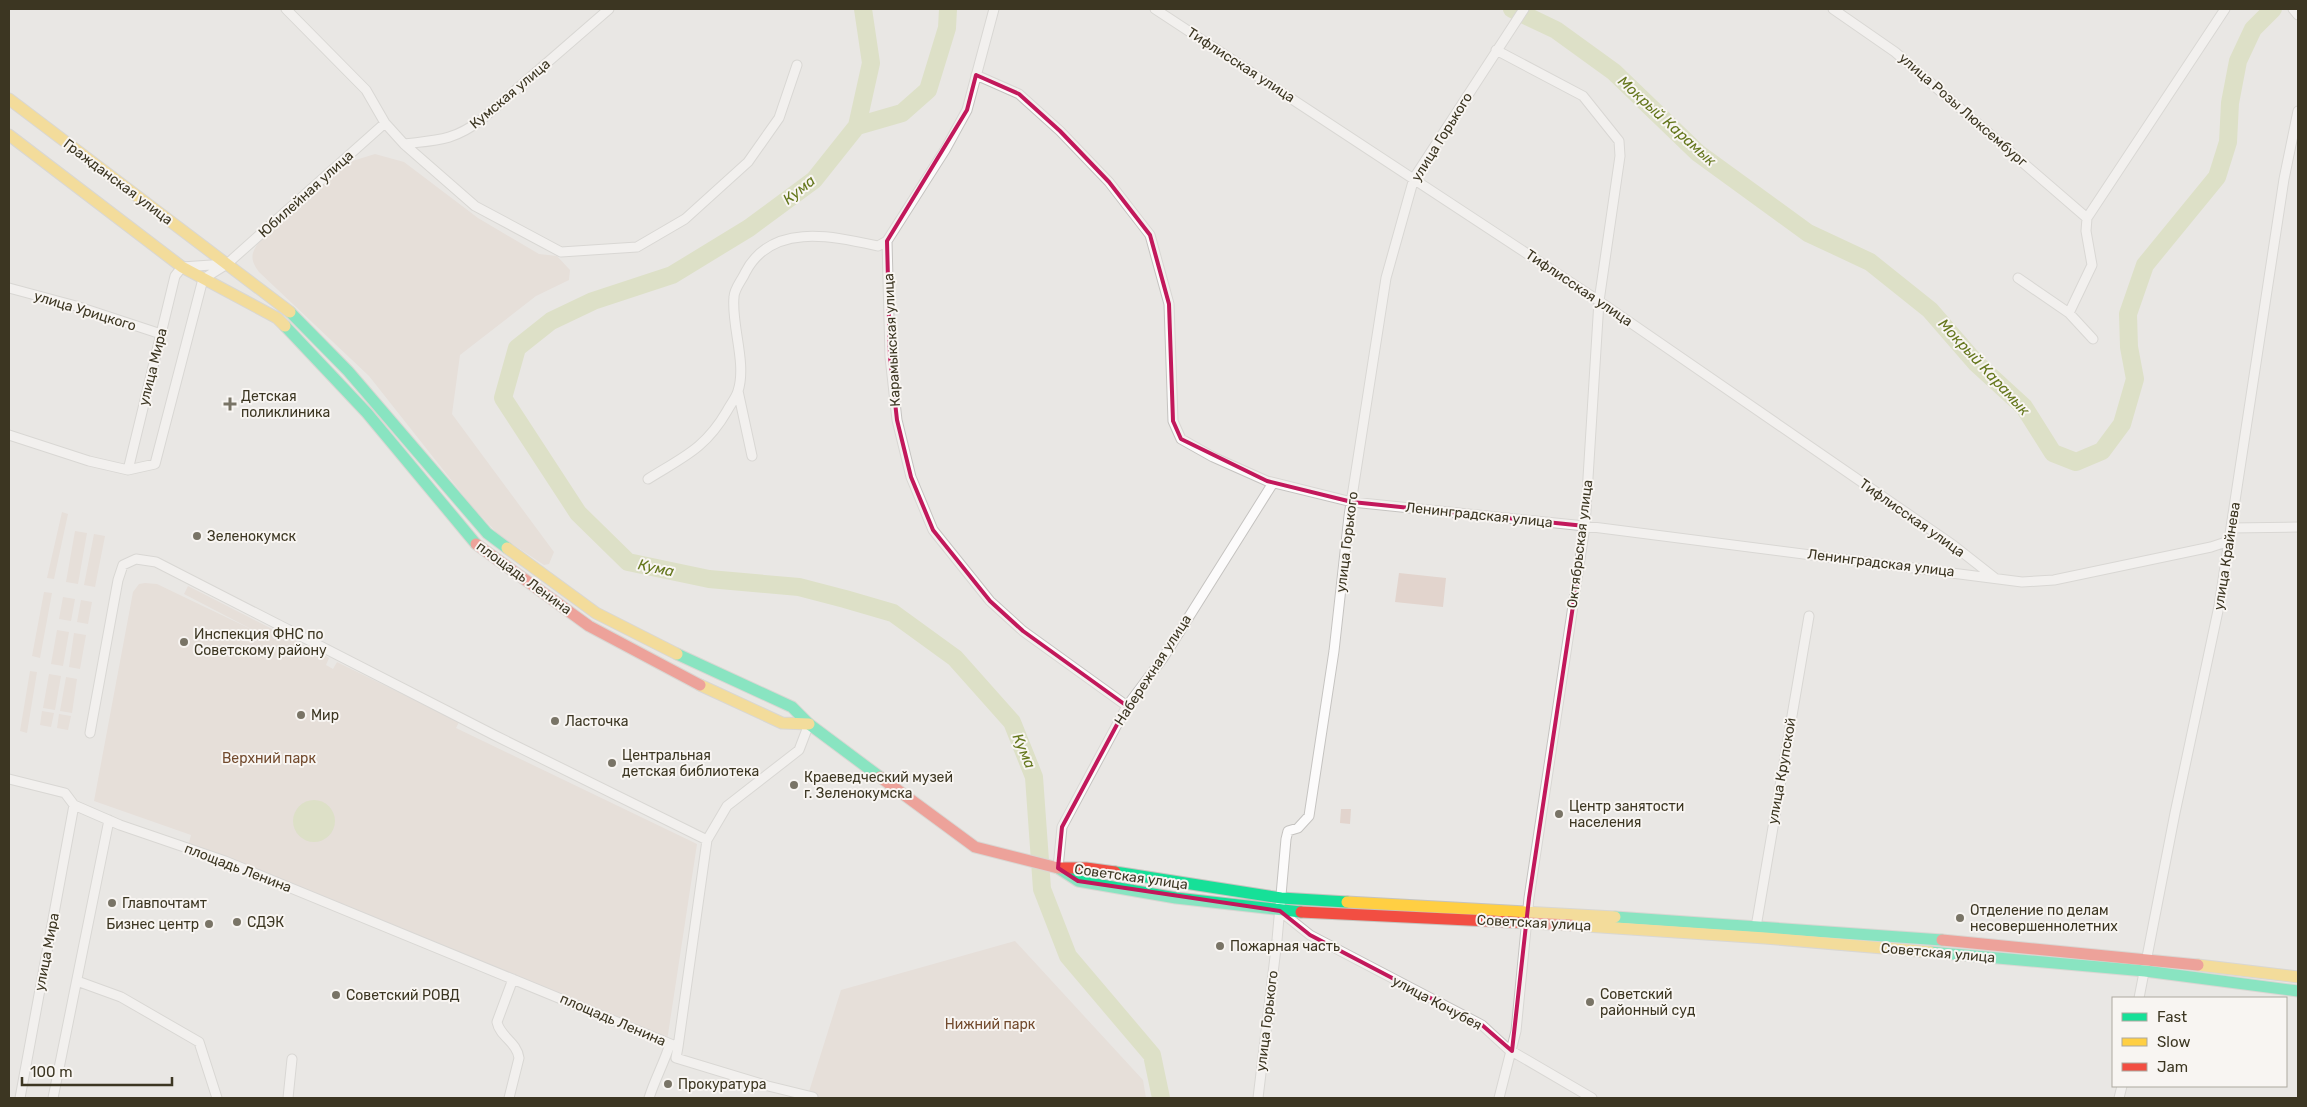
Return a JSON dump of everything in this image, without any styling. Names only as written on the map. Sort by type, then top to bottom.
[{"type":"street","points":[[286,9],[366,90],[385,123],[404,144],[476,206],[561,252],[637,247],[685,219],[748,162],[780,118],[797,65]]},
{"type":"street","name":"Кумская улица","points":[[404,144],[445,139],[464,133],[609,9]]},
{"type":"street","points":[[752,456],[738,391],[739,367],[733,295],[751,262],[775,242],[798,236],[844,238],[878,246],[887,241],[936,165],[967,110],[994,9]]},
{"type":"street","name":"Тифлисская улица","points":[[1155,9],[1599,301],[1953,545],[1995,578]]},
{"type":"street","name":"улица Горького","points":[[1258,1098],[1288,831],[1298,828],[1309,816],[1334,651],[1352,502],[1386,278],[1414,178],[1524,9]]},
{"type":"street","name":"улица Розы Люксембург","points":[[1833,9],[1895,52],[2088,218]]},
{"type":"street","points":[[2069,313],[2092,265],[2086,231],[2088,218],[2225,9]]},
{"type":"street","points":[[2293,9],[2298,15]]},
{"type":"street","name":"Октябрьская улица","points":[[1496,50],[1583,96],[1619,141],[1620,156],[1599,301],[1585,526],[1527,916],[1517,1022],[1512,1051],[1499,1098]]},
{"type":"street","name":"Ленинградская улица","points":[[976,75],[1019,94],[1060,131],[1109,182],[1150,234],[1169,304],[1173,421],[1180,439],[1213,457],[1273,483],[1352,502],[1585,526],[2022,582],[2054,580],[2211,547],[2229,541]]},
{"type":"street","name":"Гражданская улица","points":[[9,99],[227,264]]},
{"type":"street","name":"улица Крайнева","points":[[2139,997],[2175,812],[2220,606],[2229,541],[2235,528],[2284,179],[2298,111]]},
{"type":"street","name":"Юбилейная улица","points":[[203,279],[227,264],[385,123]]},
{"type":"street","name":"Гражданская улица","points":[[9,136],[182,267],[203,279]]},
{"type":"street","name":"Карамыкская улица","points":[[887,241],[890,357],[897,420],[911,477],[933,530],[990,601],[1023,631],[1127,706]]},
{"type":"street","points":[[182,267],[227,264]]},
{"type":"street","name":"площадь Ленина","points":[[227,264],[286,308],[348,371],[487,533],[596,614],[714,672],[792,707],[809,724],[975,848],[1058,868]]},
{"type":"street","name":"улица Мира","points":[[182,267],[175,276],[128,470],[155,464],[203,279]]},
{"type":"street","points":[[2018,278],[2069,313],[2093,339]]},
{"type":"street","name":"площадь Ленина","points":[[203,279],[277,318],[368,413],[473,542],[589,626],[708,688],[782,723],[809,724]]},
{"type":"street","name":"улица Урицкого","points":[[9,288],[76,306],[162,334]]},
{"type":"street","points":[[648,479],[704,444],[721,422],[738,391]]},
{"type":"street","points":[[9,435],[88,461],[128,470]]},
{"type":"street","name":"Набережная улица","points":[[1058,868],[1062,827],[1127,706],[1163,658],[1273,483]]},
{"type":"street","points":[[2235,528],[2298,527]]},
{"type":"street","points":[[90,733],[118,580],[123,565],[136,559],[156,562],[494,735],[707,840]]},
{"type":"street","name":"улица Крупской","points":[[1756,927],[1809,616]]},
{"type":"street","name":"площадь Ленина","points":[[809,724],[799,750],[727,806],[707,840],[674,1046],[676,1058],[768,1086],[813,1097]]},
{"type":"street","name":"площадь Ленина","points":[[9,779],[65,793],[74,805],[110,820],[225,861],[674,1046]]},
{"type":"street","name":"улица Мира","points":[[20,1098],[74,805]]},
{"type":"street","points":[[53,1098],[110,820]]},
{"type":"street","name":"Советская улица","points":[[1058,868],[1086,868],[1281,898],[1527,916],[2145,972],[2298,991]]},
{"type":"street","name":"Советская улица","points":[[1058,868],[1078,881],[1186,899],[1280,911],[1527,916],[1756,927],[1970,942],[2147,959],[2298,977]]},
{"type":"street","name":"улица Кочубея","points":[[1280,911],[1310,935],[1482,1025],[1512,1051],[1592,1098]]},
{"type":"street","points":[[509,1098],[519,1058],[516,1046],[498,1028],[497,1022],[513,979]]},
{"type":"street","points":[[77,981],[121,997],[199,1042],[217,1098]]},
{"type":"street","points":[[649,1098],[657,1071],[674,1046]]},
{"type":"street","points":[[288,1098],[292,1059]]},
{"type":"highlighted area","points":[[976,75],[1019,94],[1060,131],[1109,182],[1150,235],[1169,304],[1173,421],[1181,439],[1267,481],[1352,502],[1585,526],[1529,898],[1512,1051],[1482,1025],[1310,935],[1280,911],[1078,881],[1058,868],[1062,827],[1127,706],[1023,631],[990,601],[933,530],[911,477],[897,420],[890,357],[887,241],[967,110]]},
{"type":"green space","points":[[375,154],[404,162],[478,218],[539,254],[557,256],[570,270],[569,280],[536,296],[460,355],[452,414],[554,552],[549,564],[544,565],[499,535],[471,505],[369,376],[259,272],[254,263],[253,252],[261,239],[333,173],[349,162]]},
{"type":"green space","points":[[62,512],[68,514],[54,579],[47,578]]},
{"type":"green space","points":[[75,531],[87,533],[78,584],[66,582]]},
{"type":"green space","points":[[94,534],[105,536],[95,587],[84,585]]},
{"type":"green space","points":[[1399,573],[1446,578],[1443,607],[1395,602]]},
{"type":"green space","name":"Верхний парк","points":[[139,584],[157,584],[261,634],[184,594],[188,586],[329,658],[326,665],[333,669],[337,662],[459,722],[456,728],[697,844],[667,1041],[189,843],[191,835],[94,801],[133,592]]},
{"type":"green space","points":[[44,592],[52,593],[40,658],[32,656]]},
{"type":"green space","points":[[63,597],[75,599],[71,621],[59,619]]},
{"type":"green space","points":[[81,600],[92,602],[88,624],[77,622]]},
{"type":"green space","points":[[57,630],[69,632],[63,666],[51,664]]},
{"type":"green space","points":[[74,633],[86,635],[80,669],[69,667]]},
{"type":"green space","points":[[30,671],[37,672],[27,733],[20,731]]},
{"type":"green space","points":[[49,674],[61,676],[55,710],[43,708]]},
{"type":"green space","points":[[66,677],[77,679],[72,713],[60,711]]},
{"type":"green space","points":[[42,711],[54,713],[51,727],[40,725]]},
{"type":"green space","points":[[59,714],[71,716],[68,730],[57,728]]},
{"type":"green space","points":[[1341,809],[1351,809],[1350,824],[1340,823]]},
{"type":"green space","name":"Нижний парк","points":[[1015,941],[1143,1080],[1146,1098],[807,1098],[841,990]]},
{"type":"shaded area","points":[[314,800],[329,806],[335,821],[329,836],[314,842],[299,836],[293,821],[299,806]]},
{"type":"waterway","name":"Кума","points":[[863,9],[871,63],[857,126],[814,180],[749,228],[672,275],[593,301],[551,321],[517,348],[503,398],[578,513],[628,562],[709,579],[799,587],[893,613],[955,658],[1012,722],[1034,777],[1042,889],[1068,956],[1152,1055],[1161,1098]]},
{"type":"waterway","name":"Мокрый Карамык","points":[[857,126],[902,113],[928,90],[947,28],[948,9]]},
{"type":"waterway","name":"Мокрый Карамык","points":[[1512,9],[1556,30],[1614,72],[1698,153],[1808,233],[1870,262],[1930,310],[1976,363],[2024,407],[2053,453],[2076,462],[2102,451],[2122,424],[2135,379],[2129,347],[2128,314],[2145,265],[2217,177],[2228,142],[2230,103],[2238,61],[2253,29],[2273,9]]},
{"type":"traffic: fast","points":[[290,312],[348,371],[487,533],[507,548]]},
{"type":"traffic: fast","points":[[285,326],[367,413],[476,544]]},
{"type":"traffic: fast","points":[[677,654],[792,707],[809,724],[880,777]]},
{"type":"traffic: fast","points":[[1058,868],[1078,881],[1176,898],[1301,912]]},
{"type":"traffic: fast","points":[[1115,872],[1281,898],[1347,902]]},
{"type":"traffic: fast","points":[[1615,917],[1942,940]]},
{"type":"traffic: fast","points":[[1930,952],[2145,971],[2298,991]]},
{"type":"traffic: slow","points":[[9,99],[290,312]]},
{"type":"traffic: slow","points":[[9,135],[182,267],[277,318],[285,326]]},
{"type":"traffic: slow","points":[[507,548],[596,613],[677,654]]},
{"type":"traffic: slow","points":[[700,685],[782,723],[809,724]]},
{"type":"traffic: slow","points":[[1347,902],[1615,917]]},
{"type":"traffic: slow","points":[[1571,925],[1765,938],[1930,952]]},
{"type":"traffic: slow","points":[[2198,965],[2298,977]]},
{"type":"traffic: jam","points":[[476,544],[589,626],[700,685]]},
{"type":"traffic: jam","points":[[880,777],[975,847],[1058,868],[1086,868],[1115,872]]},
{"type":"traffic: jam","points":[[1301,912],[1571,925]]},
{"type":"traffic: jam","points":[[1942,940],[2198,965]]},
{"type":"place","name":"Детская поликлиника","points":[[230,404]]},
{"type":"place","name":"Зеленокумск","points":[[197,536]]},
{"type":"place","name":"Инспекция ФНС по Советскому району","points":[[184,642]]},
{"type":"place","name":"Мир","points":[[301,715]]},
{"type":"place","name":"Ласточка","points":[[555,721]]},
{"type":"place","name":"Центральная детская библиотека","points":[[612,763]]},
{"type":"place","name":"Краеведческий музей г. Зеленокумска","points":[[794,785]]},
{"type":"place","name":"Центр занятости населения","points":[[1559,814]]},
{"type":"place","name":"Главпочтамт","points":[[112,903]]},
{"type":"place","name":"Отделение по делам несовершеннолетних","points":[[1960,918]]},
{"type":"place","name":"СДЭК","points":[[237,922]]},
{"type":"place","name":"Бизнес центр","points":[[209,924]]},
{"type":"place","name":"Пожарная часть","points":[[1220,946]]},
{"type":"place","name":"Советский РОВД","points":[[336,995]]},
{"type":"place","name":"Советский районный суд","points":[[1590,1002]]},
{"type":"place","name":"Прокуратура","points":[[668,1084]]}]
